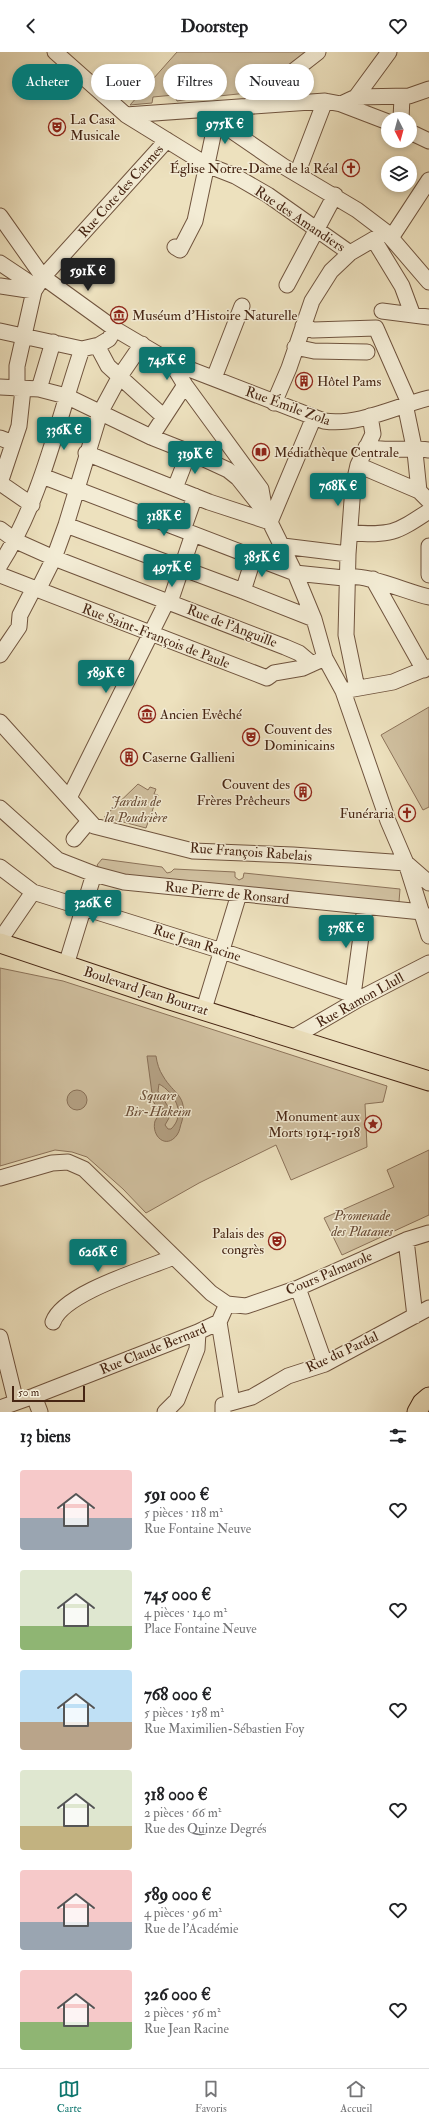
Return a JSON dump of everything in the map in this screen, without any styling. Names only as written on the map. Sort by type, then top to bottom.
[{"type":"main road","name":"Boulevard Jean Bourrat","points":[[0,942],[66,965],[429,1081]]},
{"type":"street","name":"Rue des Amandiers","points":[[55,52],[126,115],[208,165],[235,176],[268,195],[350,253]]},
{"type":"street","points":[[250,104],[318,52]]},
{"type":"street","points":[[356,98],[388,52]]},
{"type":"street","points":[[341,104],[356,98],[402,97],[429,89]]},
{"type":"street","points":[[401,112],[402,97]]},
{"type":"street","points":[[126,115],[218,114],[250,104],[325,101],[341,104],[381,119]]},
{"type":"street","points":[[297,174],[325,101]]},
{"type":"street","points":[[218,114],[297,174],[335,195],[384,237],[429,282]]},
{"type":"street","points":[[177,248],[195,220],[218,114]]},
{"type":"street","points":[[417,135],[429,141]]},
{"type":"street","name":"Rue Cote des Carmes","points":[[37,285],[113,205],[167,140]]},
{"type":"street","points":[[274,403],[289,368],[312,301],[330,271],[350,253],[384,237],[429,180]]},
{"type":"street","points":[[287,285],[335,195]]},
{"type":"street","points":[[2,223],[37,285],[23,336],[17,366],[20,389],[19,426],[7,441],[0,483],[32,505]]},
{"type":"street","points":[[384,237],[412,313]]},
{"type":"street","name":"Rue Émile Zola","points":[[0,263],[171,362],[274,403],[314,417],[337,423],[370,416],[407,403],[429,398]]},
{"type":"street","points":[[0,286],[37,285]]},
{"type":"street","points":[[214,378],[242,306]]},
{"type":"street","points":[[382,310],[412,313],[429,317]]},
{"type":"street","points":[[303,326],[313,330],[376,328],[407,403],[422,449],[424,496],[358,465]]},
{"type":"street","points":[[0,330],[82,349],[99,345],[109,339],[115,329]]},
{"type":"street","points":[[40,389],[53,342]]},
{"type":"street","points":[[0,655],[19,628],[20,615],[54,558],[66,525],[86,453],[100,413],[120,376],[142,344]]},
{"type":"street","points":[[99,345],[100,351],[108,366],[164,417]]},
{"type":"street","points":[[295,347],[314,351],[367,352]]},
{"type":"street","points":[[0,565],[16,541],[32,505],[82,349]]},
{"type":"street","points":[[171,362],[185,385],[261,489],[267,517]]},
{"type":"street","points":[[151,437],[185,385]]},
{"type":"street","points":[[0,387],[40,389],[66,396],[151,437],[228,470],[238,478],[267,517],[283,546],[295,573],[314,619],[319,661],[343,691],[388,821],[406,863],[423,888],[422,912],[429,936]]},
{"type":"street","points":[[358,688],[346,635],[348,554],[353,487],[358,465],[373,434],[370,416]]},
{"type":"street","points":[[267,517],[314,417]]},
{"type":"street","points":[[366,447],[381,450],[422,449]]},
{"type":"street","points":[[175,488],[189,452]]},
{"type":"street","points":[[86,453],[195,496],[267,517]]},
{"type":"street","points":[[42,476],[295,573],[344,578],[373,579],[410,593],[429,597]]},
{"type":"street","points":[[69,798],[169,602],[182,567],[195,496]]},
{"type":"street","points":[[350,533],[383,535],[392,533],[403,528],[429,511]]},
{"type":"street","points":[[66,525],[182,567],[314,619]]},
{"type":"street","name":"Rue de l'Anguille","points":[[0,529],[16,541],[54,558],[319,661]]},
{"type":"street","points":[[283,546],[348,554]]},
{"type":"street","points":[[429,546],[429,575]]},
{"type":"street","points":[[244,591],[254,557]]},
{"type":"street","name":"Rue Saint-François de Paule","points":[[0,575],[267,678],[274,673],[304,668],[319,661]]},
{"type":"street","points":[[343,691],[393,682],[426,669],[392,616],[373,579]]},
{"type":"street","name":"Rue François Rabelais","points":[[0,722],[94,826],[193,851],[293,855],[406,863]]},
{"type":"street","name":"Rue Pierre de Ronsard","points":[[0,808],[58,860],[94,874],[124,882],[422,912]]},
{"type":"street","points":[[74,839],[89,821]]},
{"type":"street","points":[[0,866],[33,892],[0,942]]},
{"type":"street","points":[[66,965],[94,874]]},
{"type":"street","name":"Rue Jean Racine","points":[[33,892],[222,951],[356,997]]},
{"type":"street","points":[[204,1009],[239,894]]},
{"type":"street","points":[[356,997],[364,907]]},
{"type":"street","name":"Rue Ramon Llull","points":[[292,1038],[356,997],[429,963]]},
{"type":"street","points":[[0,1178],[52,1163],[68,1162],[84,1169],[211,1293],[227,1304]]},
{"type":"street","name":"Cours Palmarole","points":[[227,1304],[246,1306],[298,1288],[406,1240],[429,1233]]},
{"type":"street","points":[[406,1240],[415,1316]]},
{"type":"street","points":[[53,1322],[56,1314],[79,1296],[174,1257]]},
{"type":"street","points":[[298,1288],[325,1364]]},
{"type":"street","name":"Rue Claude Bernard","points":[[0,1408],[198,1332],[219,1322],[227,1304]]},
{"type":"street","name":"Rue du Pardal","points":[[228,1407],[252,1397],[288,1376],[325,1364],[429,1308]]},
{"type":"street","points":[[219,1322],[228,1407]]},
{"type":"street","points":[[165,1412],[177,1400],[197,1349],[198,1332]]},
{"type":"street","points":[[0,1337],[16,1402]]},
{"type":"street","points":[[34,1396],[40,1412]]},
{"type":"green space","points":[[177,52],[308,52],[293,64],[235,64],[235,94],[227,95],[227,64],[166,64]]},
{"type":"green space","points":[[163,68],[163,96],[155,97],[155,77]]},
{"type":"green space","points":[[134,100],[152,100],[152,103],[130,105]]},
{"type":"green space","points":[[429,707],[429,807],[423,810],[381,735]]},
{"type":"green space","name":"Jardin de la Poudrière","points":[[138,784],[148,790],[150,787],[156,789],[154,794],[158,795],[146,828],[104,817]]},
{"type":"green space","points":[[102,859],[162,867],[167,873],[174,869],[235,872],[235,877],[239,880],[243,878],[244,873],[400,889],[399,902],[122,876],[101,870],[97,865]]},
{"type":"green space","name":"Square Bir-Hakeim","points":[[0,968],[63,981],[387,1086],[383,1102],[365,1104],[367,1147],[291,1180],[276,1145],[199,1183],[146,1213],[123,1189],[87,1157],[72,1152],[55,1150],[0,1166]]},
{"type":"green space","name":"Promenade des Platanes","points":[[429,1150],[429,1215],[342,1255],[324,1218],[394,1187],[387,1170]]},
{"type":"shaded area","points":[[147,1056],[156,1056],[158,1066],[162,1074],[182,1100],[182,1121],[178,1133],[173,1139],[164,1141],[157,1136],[154,1127],[155,1121],[162,1112],[163,1108],[156,1106],[153,1101]],"holes":[[[159,1084],[174,1098],[177,1104],[178,1117],[176,1123],[171,1129],[168,1129],[165,1125],[169,1118],[166,1114],[169,1108],[158,1091]]]},
{"type":"shaded area","points":[[77,1090],[84,1093],[87,1100],[84,1107],[77,1110],[70,1107],[67,1100],[70,1093]]},
{"type":"place","name":"La Casa Musicale","points":[[57,127]]},
{"type":"place","name":"Église Notre-Dame de la Réal","points":[[351,168]]},
{"type":"place","name":"Muséum d’Histoire Naturelle","points":[[119,315]]},
{"type":"place","name":"Hôtel Pams","points":[[304,381]]},
{"type":"place","name":"Médiathèque Centrale","points":[[261,452]]},
{"type":"place","name":"Ancien Evêché","points":[[147,714]]},
{"type":"place","name":"Couvent des Dominicains","points":[[251,737]]},
{"type":"place","name":"Caserne Gallieni","points":[[129,757]]},
{"type":"place","name":"Couvent des Frères Prêcheurs","points":[[303,792]]},
{"type":"place","name":"Funéraria","points":[[407,813]]},
{"type":"place","name":"Monument aux Morts 1914-1918","points":[[373,1124]]},
{"type":"place","name":"Palais des congrès","points":[[277,1241]]}]
